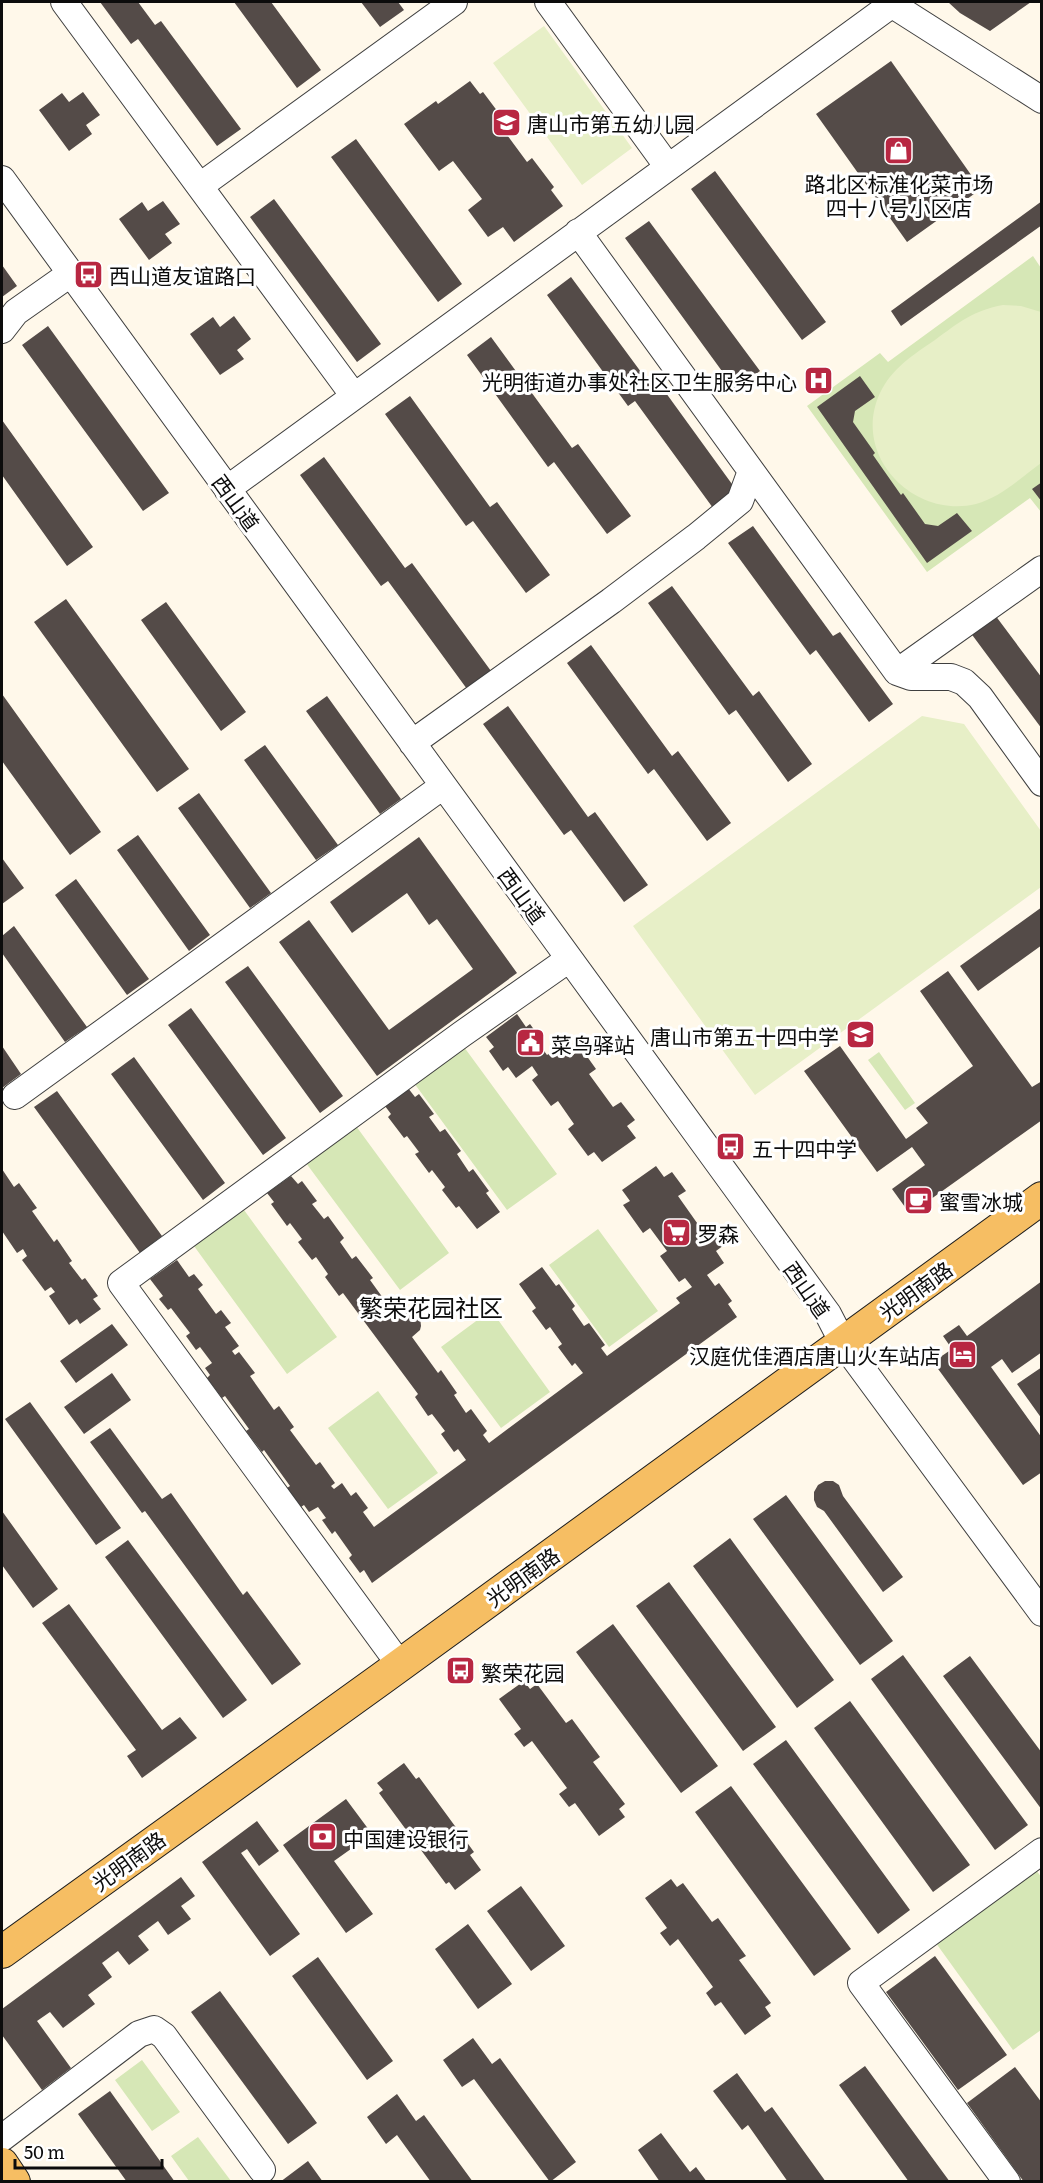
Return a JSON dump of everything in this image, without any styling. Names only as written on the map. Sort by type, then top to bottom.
[{"type":"main road","name":"光明南路","points":[[2,1952],[1041,1198]]},
{"type":"main road","points":[[2,2164],[14,2181]]},
{"type":"street","points":[[64,2],[354,396]]},
{"type":"street","points":[[200,186],[454,2]]},
{"type":"street","points":[[548,2],[668,166]]},
{"type":"street","points":[[227,489],[889,3],[1041,100]]},
{"type":"street","name":"西山道","points":[[2,179],[828,1314],[843,1343],[1041,1613]]},
{"type":"street","points":[[578,232],[897,672],[911,677],[951,677],[964,682],[980,697],[1041,783]]},
{"type":"street","points":[[2,330],[16,312],[70,274]]},
{"type":"street","points":[[412,743],[611,601],[696,537],[740,501],[751,471]]},
{"type":"street","points":[[897,672],[1041,569]]},
{"type":"street","points":[[15,1096],[443,786]]},
{"type":"street","points":[[400,1665],[121,1283],[462,1034],[569,959]]},
{"type":"street","points":[[1007,2181],[861,1983],[1041,1851]]},
{"type":"street","points":[[2,2138],[139,2034],[154,2029],[165,2036],[262,2170]]},
{"type":"green space","points":[[544,26],[632,148],[582,185],[493,63]]},
{"type":"green space","points":[[1033,256],[1041,268],[1041,512],[1030,498],[927,572],[807,406],[880,353],[888,362]]},
{"type":"green space","points":[[1003,305],[1021,306],[1041,312],[1041,463],[1010,487],[985,501],[953,506],[930,502],[910,492],[894,477],[881,459],[874,439],[873,416],[880,393],[897,369],[951,328],[983,310]]},
{"type":"green space","points":[[922,716],[964,724],[1041,831],[1041,887],[755,1095],[633,926]]},
{"type":"green space","points":[[464,1047],[557,1174],[507,1210],[414,1083]]},
{"type":"green space","points":[[879,1052],[915,1103],[905,1110],[868,1060]]},
{"type":"green space","points":[[356,1126],[449,1253],[400,1290],[306,1163]]},
{"type":"green space","points":[[244,1210],[337,1337],[287,1374],[194,1246]]},
{"type":"green space","points":[[598,1229],[658,1311],[609,1347],[549,1265]]},
{"type":"green space","points":[[491,1310],[550,1392],[501,1428],[441,1347]]},
{"type":"green space","points":[[378,1391],[438,1473],[388,1509],[328,1428]]},
{"type":"green space","points":[[1033,1866],[1042,1878],[1041,2030],[1013,2050],[933,1939]]},
{"type":"green space","points":[[142,2060],[180,2112],[152,2131],[115,2080]]},
{"type":"green space","points":[[198,2137],[231,2181],[189,2181],[171,2156]]},
{"type":"building","points":[[100,2],[138,2],[155,25],[161,21],[241,129],[217,146],[138,39],[131,44]]},
{"type":"building","points":[[234,2],[271,2],[321,70],[297,88]]},
{"type":"building","points":[[361,2],[398,2],[404,10],[380,27]]},
{"type":"building","points":[[948,2],[1031,2],[990,31],[960,13]]},
{"type":"building","name":"路北区标准化菜市场 四十八号小区店","points":[[891,61],[981,189],[907,242],[816,114]]},
{"type":"building","points":[[470,81],[480,94],[483,92],[504,120],[499,124],[527,162],[532,158],[554,187],[551,190],[563,206],[514,242],[503,227],[488,237],[468,210],[482,199],[453,161],[439,171],[404,124],[436,101],[438,104]]},
{"type":"building","points":[[83,92],[100,115],[86,125],[92,134],[69,151],[39,110],[62,93],[69,102]]},
{"type":"building","points":[[356,139],[462,284],[438,302],[331,157]]},
{"type":"building","points":[[715,171],[826,322],[802,340],[691,189]]},
{"type":"building","points":[[274,199],[381,344],[357,362],[250,217]]},
{"type":"building","points":[[163,201],[180,224],[165,234],[172,243],[149,260],[119,219],[142,202],[148,211]]},
{"type":"building","points":[[1042,201],[1042,225],[901,326],[891,311]]},
{"type":"building","points":[[649,221],[760,371],[735,389],[625,238]]},
{"type":"building","points":[[2,265],[17,286],[2,297]]},
{"type":"building","points":[[571,277],[652,387],[658,382],[737,491],[713,508],[635,401],[628,406],[547,295]]},
{"type":"building","points":[[234,316],[251,339],[237,350],[244,359],[220,375],[190,334],[213,317],[220,327]]},
{"type":"building","points":[[48,326],[169,493],[143,511],[22,345]]},
{"type":"building","points":[[491,337],[572,448],[578,444],[631,516],[607,534],[554,462],[548,467],[467,355]]},
{"type":"building","points":[[860,376],[875,397],[855,411],[853,422],[901,495],[903,493],[925,524],[938,526],[957,513],[972,531],[927,563],[817,407]]},
{"type":"building","points":[[410,396],[490,507],[497,502],[550,575],[526,593],[473,521],[466,526],[385,414]]},
{"type":"building","points":[[2,420],[93,547],[67,566],[2,475]]},
{"type":"building","points":[[324,457],[405,568],[412,563],[491,671],[467,689],[388,581],[381,586],[300,475]]},
{"type":"building","points":[[1042,482],[1042,502],[1032,489]]},
{"type":"building","points":[[753,526],[833,636],[840,632],[893,704],[869,722],[816,650],[810,655],[728,543]]},
{"type":"building","points":[[672,586],[753,696],[759,691],[812,764],[788,782],[736,710],[729,715],[648,603]]},
{"type":"building","points":[[66,599],[189,769],[157,792],[34,622]]},
{"type":"building","points":[[166,602],[246,712],[221,731],[141,620]]},
{"type":"building","points":[[995,615],[1042,678],[1042,729],[970,632]]},
{"type":"building","points":[[591,645],[672,756],[678,751],[731,823],[707,841],[654,769],[648,774],[567,663]]},
{"type":"building","points":[[2,694],[101,832],[70,855],[2,761]]},
{"type":"building","points":[[327,696],[401,799],[380,814],[306,711]]},
{"type":"building","points":[[508,706],[588,817],[595,812],[648,885],[624,902],[571,830],[564,835],[483,724]]},
{"type":"building","points":[[265,745],[338,845],[316,860],[244,760]]},
{"type":"building","points":[[199,793],[271,893],[250,908],[178,808]]},
{"type":"building","points":[[138,835],[210,935],[189,951],[117,850]]},
{"type":"building","points":[[419,837],[517,973],[377,1076],[279,942],[309,920],[389,1030],[473,969],[437,919],[429,925],[407,893],[352,933],[330,902]]},
{"type":"building","points":[[2,858],[24,888],[2,904]]},
{"type":"building","points":[[76,879],[149,979],[127,995],[55,895]]},
{"type":"building","points":[[1042,907],[1042,945],[978,991],[960,966]]},
{"type":"building","points":[[14,926],[87,1027],[65,1042],[2,953],[2,936]]},
{"type":"building","points":[[248,966],[343,1096],[320,1113],[225,982]]},
{"type":"building","points":[[948,971],[1032,1087],[1042,1081],[1042,1120],[910,1214],[892,1189],[925,1165],[912,1147],[877,1172],[804,1071],[840,1046],[906,1139],[928,1123],[916,1108],[973,1066],[920,991]]},
{"type":"building","points":[[191,1008],[286,1138],[263,1155],[168,1025]]},
{"type":"building","points":[[517,1014],[526,1027],[530,1024],[543,1042],[539,1044],[547,1055],[564,1043],[573,1055],[581,1048],[596,1069],[589,1074],[613,1107],[621,1102],[635,1120],[627,1126],[636,1138],[602,1162],[594,1152],[588,1156],[568,1129],[574,1124],[558,1101],[551,1106],[532,1080],[538,1075],[532,1066],[516,1078],[508,1067],[503,1071],[489,1051],[494,1047],[486,1037]]},
{"type":"building","points":[[2,1046],[21,1074],[2,1088]]},
{"type":"building","points":[[134,1057],[225,1183],[203,1200],[111,1074]]},
{"type":"building","points":[[408,1088],[415,1097],[419,1094],[434,1114],[429,1117],[440,1132],[445,1129],[461,1151],[457,1154],[469,1172],[473,1169],[489,1191],[486,1193],[500,1212],[477,1229],[459,1206],[456,1208],[442,1190],[445,1187],[432,1170],[429,1173],[415,1154],[419,1152],[407,1136],[404,1138],[388,1117],[391,1114],[385,1106]]},
{"type":"building","points":[[57,1091],[162,1236],[140,1253],[34,1107]]},
{"type":"building","points":[[656,1166],[664,1177],[672,1172],[686,1191],[678,1196],[702,1230],[709,1225],[724,1245],[716,1251],[724,1263],[707,1275],[715,1286],[719,1283],[732,1301],[728,1304],[737,1317],[372,1583],[364,1570],[360,1573],[349,1558],[352,1555],[335,1531],[332,1534],[322,1520],[326,1518],[318,1507],[309,1512],[304,1505],[301,1507],[287,1488],[290,1486],[264,1450],[262,1452],[246,1431],[249,1429],[225,1396],[222,1398],[207,1378],[210,1375],[205,1368],[212,1363],[200,1347],[196,1350],[186,1336],[190,1333],[171,1308],[168,1310],[159,1299],[163,1296],[150,1279],[177,1260],[189,1277],[194,1274],[203,1285],[198,1289],[216,1314],[221,1310],[231,1323],[225,1327],[239,1346],[232,1351],[235,1355],[239,1352],[255,1373],[250,1376],[274,1410],[279,1406],[294,1427],[290,1430],[316,1465],[320,1462],[335,1483],[331,1486],[334,1489],[342,1483],[351,1496],[356,1492],[368,1508],[363,1512],[374,1527],[466,1460],[458,1449],[454,1452],[441,1434],[445,1431],[432,1414],[428,1416],[415,1397],[418,1394],[343,1293],[339,1296],[325,1277],[328,1274],[316,1257],[312,1260],[298,1242],[302,1239],[290,1223],[287,1226],[271,1204],[274,1202],[267,1193],[291,1176],[298,1184],[302,1181],[317,1201],[312,1204],[324,1219],[328,1216],[344,1238],[340,1242],[352,1259],[356,1256],[373,1278],[370,1280],[396,1316],[400,1312],[409,1310],[420,1317],[420,1330],[412,1337],[438,1373],[441,1370],[457,1393],[454,1395],[466,1413],[471,1409],[487,1431],[483,1435],[489,1443],[583,1373],[575,1363],[572,1366],[558,1347],[562,1344],[550,1327],[546,1330],[532,1311],[536,1308],[519,1284],[542,1267],[556,1286],[559,1284],[575,1306],[572,1309],[584,1326],[589,1323],[605,1345],[601,1348],[607,1356],[680,1303],[676,1298],[692,1287],[685,1278],[679,1282],[660,1256],[667,1251],[650,1228],[643,1233],[623,1205],[630,1201],[622,1190]]},
{"type":"building","points":[[2,1169],[14,1187],[19,1183],[37,1208],[32,1211],[54,1242],[57,1239],[72,1261],[69,1263],[82,1280],[85,1278],[98,1296],[93,1299],[101,1309],[80,1324],[77,1319],[69,1325],[49,1296],[55,1292],[51,1287],[45,1291],[22,1260],[27,1256],[23,1249],[17,1253],[2,1231]]},
{"type":"building","points":[[1042,1281],[1042,1352],[1012,1373],[1002,1359],[991,1367],[1042,1438],[1042,1472],[1023,1485],[933,1362],[952,1349],[943,1336],[959,1325],[967,1336]]},
{"type":"building","points":[[112,1324],[128,1345],[76,1383],[60,1361]]},
{"type":"building","points":[[1042,1367],[1042,1419],[1017,1384]]},
{"type":"building","points":[[112,1373],[131,1400],[84,1434],[64,1407]]},
{"type":"building","points":[[30,1402],[121,1528],[96,1545],[5,1419]]},
{"type":"building","points":[[110,1428],[162,1499],[171,1493],[243,1595],[247,1591],[301,1664],[272,1685],[145,1511],[142,1513],[90,1442]]},
{"type":"building","points":[[825,1481],[833,1481],[839,1485],[843,1496],[903,1577],[883,1592],[824,1511],[817,1507],[814,1492],[818,1485]]},
{"type":"building","points":[[786,1495],[893,1641],[860,1665],[753,1519]]},
{"type":"building","points":[[2,1511],[58,1589],[33,1608],[2,1565]]},
{"type":"building","points":[[730,1538],[834,1680],[797,1708],[693,1566]]},
{"type":"building","points":[[128,1540],[247,1700],[223,1718],[105,1557]]},
{"type":"building","points":[[669,1582],[776,1727],[743,1751],[636,1606]]},
{"type":"building","points":[[69,1604],[162,1730],[180,1717],[197,1738],[142,1778],[127,1756],[136,1750],[42,1623]]},
{"type":"building","points":[[613,1624],[718,1766],[681,1793],[576,1652]]},
{"type":"building","points":[[903,1655],[1028,1825],[995,1850],[871,1679]]},
{"type":"building","points":[[970,1656],[1042,1753],[1042,1810],[943,1676]]},
{"type":"building","points":[[524,1681],[530,1689],[537,1684],[566,1723],[572,1719],[600,1757],[593,1762],[625,1804],[619,1809],[625,1817],[599,1836],[575,1803],[569,1807],[559,1794],[567,1788],[532,1741],[524,1747],[514,1734],[521,1729],[499,1699]]},
{"type":"building","points":[[850,1701],[970,1865],[933,1892],[814,1728]]},
{"type":"building","points":[[786,1740],[910,1910],[878,1934],[753,1764]]},
{"type":"building","points":[[404,1763],[416,1779],[419,1777],[474,1852],[470,1855],[481,1870],[455,1890],[449,1882],[446,1884],[379,1793],[383,1790],[377,1783]]},
{"type":"building","points":[[731,1786],[851,1949],[814,1976],[695,1812]]},
{"type":"building","points":[[346,1799],[372,1834],[334,1861],[373,1914],[346,1933],[283,1845]]},
{"type":"building","points":[[257,1821],[279,1851],[259,1866],[247,1849],[241,1853],[300,1934],[270,1956],[202,1862]]},
{"type":"building","points":[[181,1877],[195,1896],[181,1906],[191,1919],[168,1935],[158,1921],[138,1936],[149,1950],[129,1965],[118,1951],[102,1963],[112,1977],[88,1995],[95,2004],[63,2028],[50,2012],[37,2021],[71,2068],[42,2090],[2,2035],[2,2009]]},
{"type":"building","points":[[671,1879],[677,1887],[683,1883],[712,1922],[718,1918],[746,1956],[739,1960],[771,2003],[765,2007],[771,2016],[745,2035],[721,2002],[715,2006],[706,1993],[713,1987],[678,1939],[670,1946],[660,1933],[667,1928],[645,1898]]},
{"type":"building","points":[[521,1886],[565,1946],[531,1971],[487,1911]]},
{"type":"building","points":[[468,1924],[512,1984],[478,2009],[435,1949]]},
{"type":"building","points":[[935,1956],[1007,2055],[958,2090],[886,1992]]},
{"type":"building","points":[[318,1957],[393,2061],[367,2080],[292,1976]]},
{"type":"building","points":[[220,1991],[317,2123],[288,2144],[191,2012]]},
{"type":"building","points":[[473,2038],[492,2064],[500,2058],[576,2162],[550,2182],[474,2079],[462,2087],[443,2060]]},
{"type":"building","points":[[865,2066],[950,2182],[909,2182],[839,2085]]},
{"type":"building","points":[[1015,2067],[1042,2103],[1042,2182],[1024,2182],[967,2103]]},
{"type":"building","points":[[737,2073],[765,2112],[772,2107],[826,2182],[788,2182],[748,2125],[742,2130],[713,2091]]},
{"type":"building","points":[[110,2091],[175,2182],[127,2182],[78,2114]]},
{"type":"building","points":[[397,2094],[416,2121],[424,2115],[473,2182],[431,2182],[397,2135],[386,2144],[367,2117]]},
{"type":"building","points":[[661,2133],[690,2172],[696,2167],[707,2182],[660,2182],[638,2150]]},
{"type":"building","points":[[308,2161],[323,2182],[280,2182]]},
{"type":"place","name":"唐山市第五幼儿园","points":[[506,122]]},
{"type":"place","name":"路北区标准化菜市场 四十八号小区店","points":[[899,151]]},
{"type":"place","name":"西山道友谊路口","points":[[88,274]]},
{"type":"place","name":"光明街道办事处社区卫生服务中心","points":[[818,380]]},
{"type":"place","name":"唐山市第五十四中学","points":[[860,1035]]},
{"type":"place","name":"菜鸟驿站","points":[[530,1043]]},
{"type":"place","name":"五十四中学","points":[[731,1147]]},
{"type":"place","name":"蜜雪冰城","points":[[918,1200]]},
{"type":"place","name":"罗森","points":[[676,1232]]},
{"type":"place","name":"汉庭优佳酒店唐山火车站店","points":[[962,1354]]},
{"type":"place","name":"繁荣花园","points":[[460,1671]]},
{"type":"place","name":"中国建设银行","points":[[322,1837]]},
{"type":"district","name":"繁荣花园社区","points":[[431,1306]]}]
